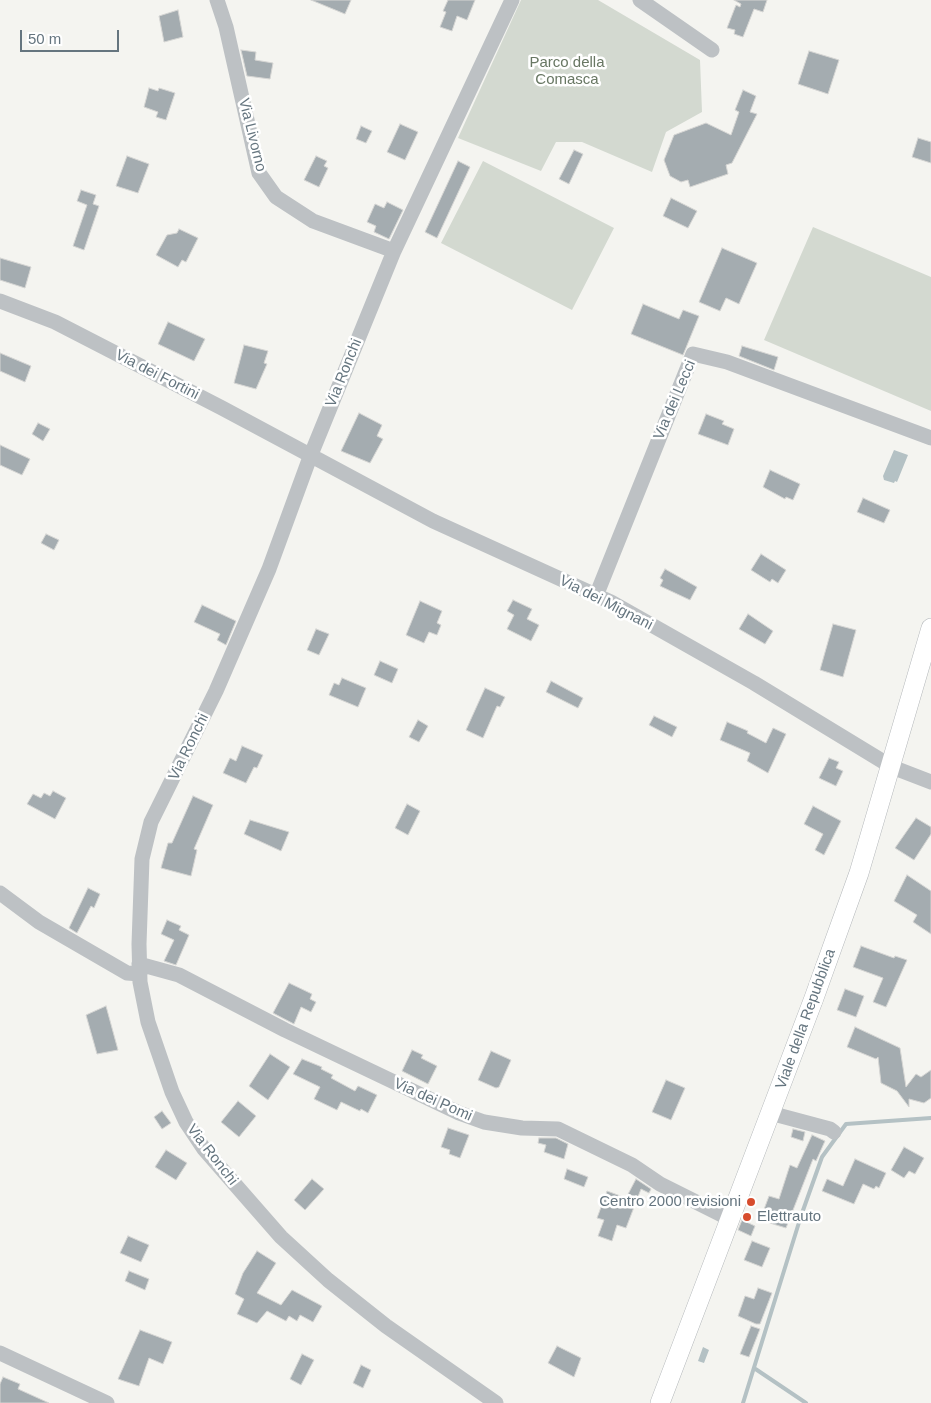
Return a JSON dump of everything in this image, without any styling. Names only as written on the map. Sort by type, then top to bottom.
[{"type":"main road","name":"Viale della Repubblica","points":[[660,1403],[859,873],[892,767],[931,628]]},
{"type":"street","name":"Via Livorno","points":[[217,0],[226,28],[259,173],[276,197],[313,221],[394,251]]},
{"type":"street","name":"Via Ronchi","points":[[496,1403],[386,1326],[328,1280],[281,1237],[204,1149],[186,1122],[172,1092],[148,1022],[140,969],[139,907],[142,858],[152,822],[224,674],[269,569],[310,457],[394,251],[512,0]]},
{"type":"street","points":[[640,0],[712,50]]},
{"type":"street","name":"Via dei Fortini","points":[[0,301],[55,322],[222,408],[310,457]]},
{"type":"street","name":"Via dei Lecci","points":[[596,596],[693,354],[727,362],[931,438]]},
{"type":"street","name":"Via dei Mignani","points":[[310,457],[433,521],[610,602],[754,684],[892,767],[931,782]]},
{"type":"street","name":"Via dei Pomi","points":[[0,893],[55,931],[127,973],[140,969],[179,975],[285,1030],[459,1113],[484,1122],[522,1128],[558,1129],[632,1165],[660,1184],[730,1219]]},
{"type":"street","points":[[770,1113],[830,1129],[834,1132]]},
{"type":"street","points":[[0,1353],[83,1398],[107,1403]]},
{"type":"green space","name":"Parco della Comasca","points":[[521,0],[598,0],[700,60],[702,112],[666,132],[652,172],[582,142],[556,142],[541,171],[458,138]]},
{"type":"green space","points":[[483,161],[614,228],[572,310],[441,243]]},
{"type":"green space","points":[[813,227],[931,277],[931,411],[764,340]]},
{"type":"shaded area","points":[[894,450],[908,455],[897,482],[895,481],[894,483],[884,480],[883,476]]},
{"type":"shaded area","points":[[703,1347],[709,1350],[704,1363],[698,1361]]},
{"type":"building","points":[[311,0],[351,0],[345,14]]},
{"type":"building","points":[[448,0],[475,0],[467,20],[457,16],[452,31],[440,27],[446,12],[443,11]]},
{"type":"building","points":[[734,0],[767,0],[763,12],[754,9],[743,37],[734,34],[735,30],[727,28],[736,5],[740,7],[741,4]]},
{"type":"building","points":[[178,10],[183,37],[164,42],[159,16]]},
{"type":"building","points":[[241,50],[256,52],[255,60],[273,63],[270,79],[247,76]]},
{"type":"building","points":[[809,51],[839,60],[828,94],[798,84]]},
{"type":"building","points":[[149,88],[158,91],[159,88],[175,93],[166,120],[156,117],[158,112],[144,107]]},
{"type":"building","points":[[743,90],[756,96],[750,112],[757,114],[732,163],[726,165],[728,174],[690,187],[688,180],[681,182],[670,176],[664,160],[674,135],[706,123],[731,135],[739,112],[735,110]]},
{"type":"building","points":[[400,124],[418,132],[405,160],[387,152]]},
{"type":"building","points":[[361,126],[372,131],[366,143],[356,139]]},
{"type":"building","points":[[918,138],[931,142],[931,163],[912,157]]},
{"type":"building","points":[[574,150],[583,154],[569,184],[559,179]]},
{"type":"building","points":[[127,156],[149,164],[138,193],[116,186]]},
{"type":"building","points":[[316,156],[327,161],[324,166],[328,168],[319,187],[304,180]]},
{"type":"building","points":[[458,161],[470,167],[437,238],[425,232]]},
{"type":"building","points":[[81,190],[96,195],[93,204],[99,206],[84,250],[73,246],[87,205],[77,201]]},
{"type":"building","points":[[671,198],[697,211],[688,228],[663,216]]},
{"type":"building","points":[[387,202],[403,210],[389,239],[374,232],[376,226],[367,222],[375,204],[384,208]]},
{"type":"building","points":[[179,229],[198,238],[186,262],[182,260],[178,267],[156,255],[167,235],[177,233]]},
{"type":"building","points":[[722,248],[757,263],[739,304],[726,298],[720,311],[699,302]]},
{"type":"building","points":[[0,258],[31,267],[25,288],[0,280]]},
{"type":"building","points":[[643,304],[679,319],[683,310],[699,316],[683,355],[631,334]]},
{"type":"building","points":[[168,322],[205,339],[194,361],[158,344]]},
{"type":"building","points":[[244,345],[268,351],[264,363],[267,364],[256,389],[234,383]]},
{"type":"building","points":[[742,346],[778,357],[774,370],[739,356]]},
{"type":"building","points":[[0,353],[31,366],[25,382],[0,371]]},
{"type":"building","points":[[359,413],[382,425],[377,436],[383,439],[370,463],[341,451]]},
{"type":"building","points":[[706,414],[724,421],[722,424],[734,429],[728,445],[698,434]]},
{"type":"building","points":[[38,423],[50,429],[43,441],[32,434]]},
{"type":"building","points":[[0,445],[30,459],[22,475],[0,465]]},
{"type":"building","points":[[770,470],[800,484],[793,500],[786,497],[785,499],[763,487]]},
{"type":"building","points":[[863,498],[890,510],[884,523],[857,512]]},
{"type":"building","points":[[46,534],[59,540],[54,550],[41,543]]},
{"type":"building","points":[[761,554],[786,570],[778,583],[772,579],[770,582],[751,570]]},
{"type":"building","points":[[665,569],[697,587],[690,600],[660,586],[663,580],[660,578]]},
{"type":"building","points":[[513,600],[532,609],[527,619],[539,625],[531,641],[507,629],[514,615],[507,611]]},
{"type":"building","points":[[420,601],[442,611],[437,623],[441,625],[437,635],[429,632],[424,643],[406,635]]},
{"type":"building","points":[[202,605],[236,621],[226,645],[217,640],[220,634],[194,622]]},
{"type":"building","points":[[748,614],[773,631],[765,644],[739,629]]},
{"type":"building","points":[[833,624],[856,630],[843,677],[820,670]]},
{"type":"building","points":[[316,629],[329,634],[319,655],[307,650]]},
{"type":"building","points":[[380,661],[398,669],[392,683],[374,675]]},
{"type":"building","points":[[342,678],[366,688],[358,707],[329,695],[334,683],[339,685]]},
{"type":"building","points":[[551,681],[583,698],[578,708],[546,692]]},
{"type":"building","points":[[485,688],[505,697],[500,707],[497,706],[483,738],[466,730]]},
{"type":"building","points":[[654,716],[677,727],[672,737],[649,725]]},
{"type":"building","points":[[418,720],[428,726],[419,742],[409,737]]},
{"type":"building","points":[[727,722],[748,731],[747,733],[766,743],[773,728],[786,734],[768,773],[747,761],[750,753],[720,740]]},
{"type":"building","points":[[242,746],[263,755],[257,768],[254,767],[246,783],[223,773],[230,758],[236,761]]},
{"type":"building","points":[[829,758],[839,762],[836,768],[843,771],[836,786],[819,778]]},
{"type":"building","points":[[53,791],[66,798],[55,819],[27,804],[33,794],[41,798],[44,793],[50,796]]},
{"type":"building","points":[[193,796],[213,805],[194,849],[197,850],[191,876],[161,868],[168,843],[172,843]]},
{"type":"building","points":[[407,804],[420,811],[408,835],[395,828]]},
{"type":"building","points":[[813,806],[841,821],[824,855],[815,850],[823,834],[804,824]]},
{"type":"building","points":[[916,818],[931,827],[931,834],[914,860],[895,848]]},
{"type":"building","points":[[250,820],[289,832],[281,851],[244,834]]},
{"type":"building","points":[[907,875],[931,891],[931,934],[913,922],[917,915],[894,901]]},
{"type":"building","points":[[88,888],[100,894],[94,908],[91,906],[77,933],[69,928]]},
{"type":"building","points":[[167,920],[181,926],[179,930],[189,935],[176,965],[164,961],[174,940],[161,934]]},
{"type":"building","points":[[861,946],[894,958],[895,956],[907,960],[886,1007],[873,1002],[883,978],[853,967]]},
{"type":"building","points":[[289,983],[312,994],[310,999],[316,1002],[311,1012],[301,1007],[294,1024],[273,1013]]},
{"type":"building","points":[[845,989],[864,996],[856,1017],[837,1010]]},
{"type":"building","points":[[106,1006],[118,1050],[97,1054],[86,1015]]},
{"type":"building","points":[[855,1027],[900,1048],[906,1087],[916,1074],[921,1077],[931,1070],[931,1098],[924,1103],[909,1099],[909,1107],[897,1091],[881,1083],[878,1057],[876,1059],[847,1047]]},
{"type":"building","points":[[412,1050],[423,1055],[421,1058],[437,1066],[428,1084],[402,1071]]},
{"type":"building","points":[[491,1051],[511,1060],[499,1087],[496,1088],[478,1080]]},
{"type":"building","points":[[270,1054],[290,1067],[268,1100],[249,1086]]},
{"type":"building","points":[[302,1059],[322,1067],[321,1069],[333,1075],[331,1078],[355,1091],[358,1086],[377,1095],[368,1113],[341,1102],[337,1110],[314,1099],[320,1087],[293,1074]]},
{"type":"building","points":[[666,1080],[685,1088],[671,1120],[652,1112]]},
{"type":"building","points":[[238,1101],[256,1116],[239,1137],[221,1122]]},
{"type":"building","points":[[162,1111],[171,1123],[162,1129],[154,1117]]},
{"type":"building","points":[[448,1128],[469,1135],[460,1158],[449,1154],[450,1150],[441,1147]]},
{"type":"building","points":[[793,1129],[805,1132],[803,1141],[791,1137]]},
{"type":"building","points":[[812,1135],[825,1141],[816,1161],[813,1159],[786,1228],[760,1220],[769,1196],[779,1199],[790,1165],[797,1168]]},
{"type":"building","points":[[539,1138],[556,1138],[568,1144],[564,1159],[544,1152],[546,1145],[538,1143]]},
{"type":"building","points":[[904,1147],[924,1158],[915,1174],[909,1171],[904,1178],[891,1170]]},
{"type":"building","points":[[166,1150],[187,1163],[176,1180],[155,1167]]},
{"type":"building","points":[[855,1159],[886,1173],[879,1188],[876,1186],[874,1189],[863,1184],[854,1204],[822,1191],[827,1179],[843,1186]]},
{"type":"building","points":[[567,1169],[588,1177],[584,1187],[564,1179]]},
{"type":"building","points":[[312,1179],[324,1189],[305,1210],[294,1200]]},
{"type":"building","points":[[636,1179],[651,1189],[649,1193],[641,1189],[626,1228],[617,1225],[612,1241],[598,1236],[604,1220],[597,1218],[607,1191],[626,1198]]},
{"type":"building","points":[[742,1220],[755,1226],[751,1236],[738,1230]]},
{"type":"building","points":[[128,1236],[149,1245],[141,1262],[120,1253]]},
{"type":"building","points":[[752,1241],[770,1248],[762,1267],[744,1260]]},
{"type":"building","points":[[257,1251],[276,1263],[257,1293],[281,1305],[292,1290],[322,1306],[313,1322],[300,1315],[297,1321],[289,1316],[286,1321],[267,1311],[257,1323],[237,1314],[244,1299],[235,1294],[243,1273]]},
{"type":"building","points":[[129,1271],[149,1279],[145,1290],[125,1281]]},
{"type":"building","points":[[758,1288],[772,1293],[760,1324],[756,1324],[738,1316],[745,1296],[754,1299]]},
{"type":"building","points":[[751,1326],[760,1329],[749,1357],[740,1354]]},
{"type":"building","points":[[140,1330],[172,1342],[163,1364],[149,1358],[139,1386],[118,1379]]},
{"type":"building","points":[[557,1346],[581,1358],[574,1377],[548,1363]]},
{"type":"building","points":[[302,1354],[314,1360],[301,1385],[290,1379]]},
{"type":"building","points":[[361,1365],[371,1370],[363,1388],[353,1383]]},
{"type":"building","points":[[3,1377],[20,1384],[18,1389],[49,1403],[0,1403],[0,1384]]},
{"type":"waterway","points":[[743,1403],[801,1216],[822,1157],[846,1124],[931,1118]]},
{"type":"waterway","points":[[754,1368],[806,1403]]},
{"type":"place","name":"Centro 2000 revisioni","points":[[751,1202]]},
{"type":"place","name":"Elettrauto","points":[[747,1217]]}]
